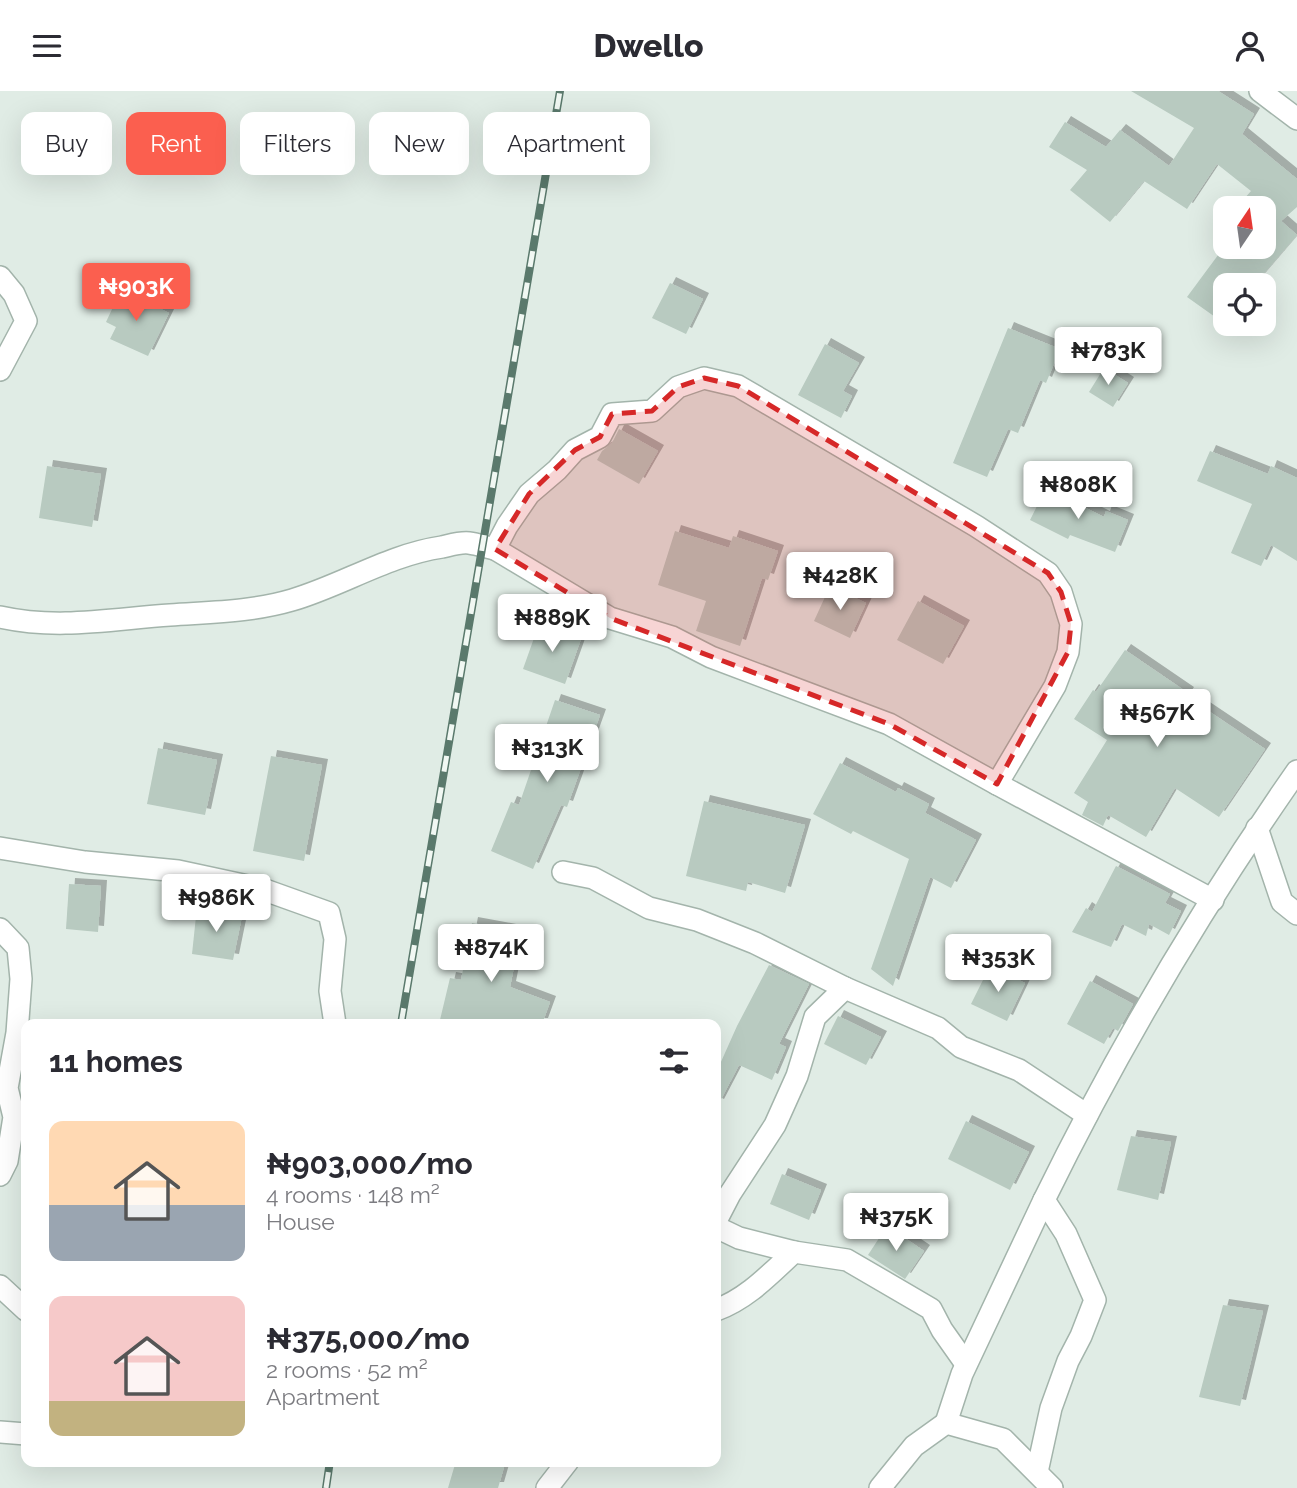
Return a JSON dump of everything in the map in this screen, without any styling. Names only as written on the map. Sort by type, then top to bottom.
[{"type":"street","points":[[1260,91],[1297,119]]},
{"type":"street","points":[[0,277],[14,294],[26,321],[0,370]]},
{"type":"street","points":[[495,549],[529,494],[575,450],[600,437],[612,414],[653,411],[678,387],[704,378],[738,386],[976,526],[1048,573],[1061,592],[1071,624],[1068,652],[1055,686],[997,784]]},
{"type":"street","points":[[0,617],[57,625],[240,611],[327,589],[366,570],[418,550],[467,543],[495,549],[610,618],[671,637],[711,657],[889,725],[1213,899]]},
{"type":"street","points":[[880,1488],[914,1445],[946,1423],[967,1364],[1087,1115],[1152,999],[1213,899],[1257,828],[1297,771]]},
{"type":"street","points":[[1257,828],[1282,902],[1297,914]]},
{"type":"street","points":[[0,849],[85,862],[178,871],[262,889],[329,913],[335,939],[330,991],[334,1019]]},
{"type":"street","points":[[563,872],[593,879],[649,908],[697,920],[755,943],[845,988],[938,1027],[961,1047],[1018,1070],[1087,1115]]},
{"type":"street","points":[[0,929],[18,948],[21,978],[17,1033],[7,1088],[14,1117],[7,1161],[0,1175]]},
{"type":"street","points":[[721,1211],[775,1125],[797,1076],[815,1017],[845,988]]},
{"type":"street","points":[[1037,1472],[1051,1408],[1095,1300],[1066,1234],[1044,1201]]},
{"type":"street","points":[[721,1221],[739,1238],[794,1252],[847,1259],[931,1309],[967,1364]]},
{"type":"street","points":[[721,1308],[749,1292],[794,1252]]},
{"type":"street","points":[[0,1286],[21,1305]]},
{"type":"street","points":[[946,1423],[1003,1439],[1052,1488]]},
{"type":"street","points":[[0,1432],[21,1434]]},
{"type":"street","points":[[547,1488],[563,1467]]},
{"type":"highlighted area","points":[[704,378],[738,386],[1048,573],[1061,592],[1071,624],[1068,652],[997,784],[889,724],[610,618],[495,549],[529,494],[575,450],[600,437],[612,414],[652,411],[678,387]]},
{"type":"building","points":[[1131,91],[1218,91],[1254,114],[1242,134],[1297,179],[1297,207],[1281,221],[1297,235],[1264,273],[1213,273],[1213,315],[1187,297],[1215,259],[1276,259],[1276,196],[1247,196],[1251,191],[1217,164],[1187,209],[1144,181],[1110,222],[1070,190],[1087,170],[1049,147],[1065,122],[1106,147],[1120,130],[1169,166],[1194,128]]},
{"type":"building","points":[[670,283],[703,299],[686,334],[652,318]]},
{"type":"building","points":[[121,290],[169,313],[148,356],[110,339],[116,327],[106,322]]},
{"type":"building","points":[[1008,328],[1060,349],[1046,383],[1040,380],[1018,433],[1008,429],[987,477],[953,463]]},
{"type":"building","points":[[825,344],[859,363],[843,391],[852,396],[841,418],[798,395]]},
{"type":"building","points":[[1104,368],[1128,383],[1113,407],[1089,392]]},
{"type":"building","points":[[619,429],[658,451],[639,484],[597,460],[602,451],[612,443]]},
{"type":"building","points":[[1210,451],[1268,474],[1271,466],[1297,478],[1297,561],[1271,545],[1261,566],[1231,553],[1252,504],[1197,481]]},
{"type":"building","points":[[47,466],[101,474],[92,527],[39,518]]},
{"type":"building","points":[[1046,488],[1104,517],[1106,511],[1128,520],[1115,552],[1070,535],[1068,539],[1030,520]]},
{"type":"building","points":[[675,531],[729,548],[733,536],[778,551],[768,580],[762,578],[740,646],[696,631],[706,601],[658,585]]},
{"type":"building","points":[[830,586],[866,603],[850,638],[814,621]]},
{"type":"building","points":[[918,601],[964,626],[943,664],[897,640]]},
{"type":"building","points":[[539,624],[581,639],[565,684],[523,669]]},
{"type":"building","points":[[1125,650],[1188,693],[1186,696],[1265,749],[1219,817],[1175,788],[1146,837],[1108,815],[1103,826],[1082,815],[1088,802],[1074,793],[1107,740],[1074,719]]},
{"type":"building","points":[[555,700],[600,715],[567,807],[561,805],[533,869],[491,851],[511,802],[519,805]]},
{"type":"building","points":[[158,748],[217,760],[205,815],[147,804]]},
{"type":"building","points":[[271,756],[322,765],[304,861],[253,851]]},
{"type":"building","points":[[840,763],[896,792],[898,788],[929,804],[925,813],[976,840],[951,888],[930,877],[893,986],[871,969],[909,859],[813,814]]},
{"type":"building","points":[[704,801],[805,825],[785,893],[748,882],[746,891],[686,876]]},
{"type":"building","points":[[1116,866],[1170,894],[1165,903],[1181,911],[1169,935],[1149,924],[1146,936],[1122,924],[1111,947],[1072,932],[1086,908],[1092,912]]},
{"type":"building","points":[[69,884],[101,886],[98,932],[66,929]]},
{"type":"building","points":[[197,907],[242,916],[233,960],[192,954]]},
{"type":"building","points":[[472,923],[521,932],[510,987],[550,1002],[544,1019],[440,1019],[450,978],[461,980]]},
{"type":"building","points":[[769,965],[809,984],[779,1044],[786,1047],[772,1080],[739,1065],[721,1099],[721,1062]]},
{"type":"building","points":[[990,966],[1025,983],[1007,1021],[971,1004]]},
{"type":"building","points":[[1090,981],[1133,1004],[1118,1031],[1113,1028],[1104,1044],[1067,1024]]},
{"type":"building","points":[[838,1016],[881,1037],[866,1065],[824,1044]]},
{"type":"building","points":[[966,1121],[1029,1152],[1010,1190],[948,1159]]},
{"type":"building","points":[[1131,1136],[1171,1142],[1158,1200],[1117,1190]]},
{"type":"building","points":[[782,1174],[821,1190],[809,1220],[770,1204]]},
{"type":"building","points":[[887,1226],[924,1251],[905,1279],[868,1255]]},
{"type":"building","points":[[1223,1305],[1263,1311],[1240,1406],[1199,1397]]},
{"type":"building","points":[[454,1467],[504,1467],[498,1488],[448,1488]]},
{"type":"railway","points":[[402,1019],[560,91]]},
{"type":"railway","points":[[326,1488],[329,1467]]}]
